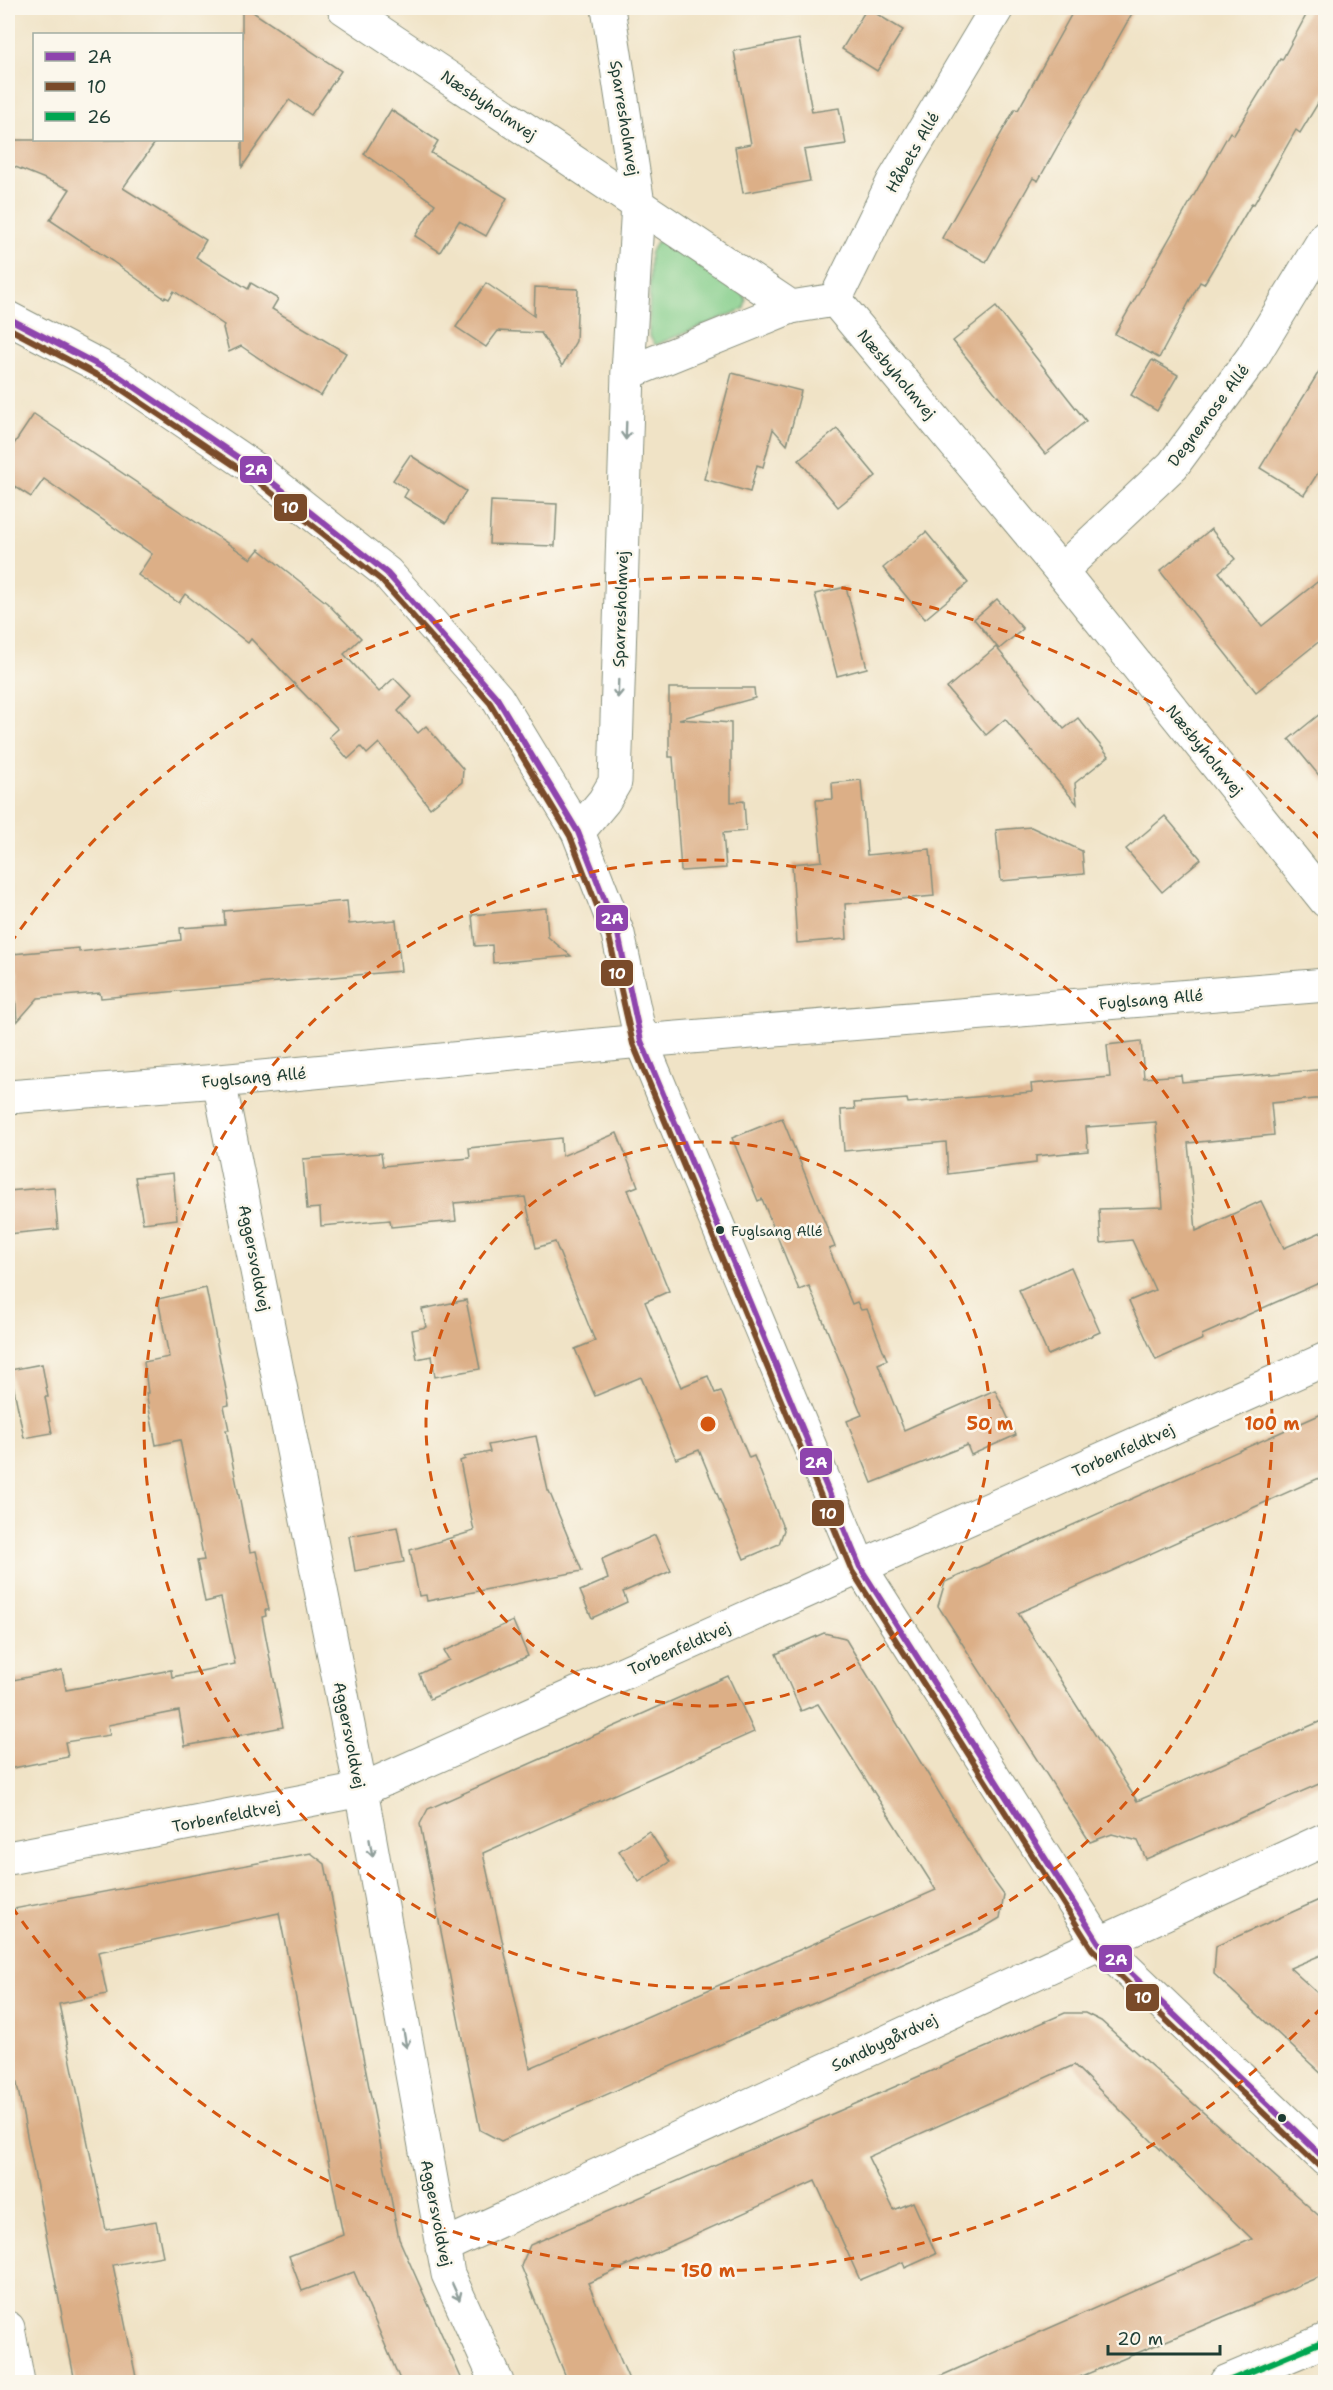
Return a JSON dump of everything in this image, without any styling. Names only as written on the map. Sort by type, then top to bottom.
[{"type":"street","name":"Næsbyholmvej","points":[[344,8],[791,307]]},
{"type":"street","name":"Sparresholmvej","points":[[578,832],[604,801],[615,782],[628,373],[638,204],[608,8]]},
{"type":"street","name":"Håbets Allé","points":[[834,300],[893,182],[997,8]]},
{"type":"street","name":"Degnemose Allé","points":[[1061,571],[1173,465],[1251,358],[1326,236]]},
{"type":"street","name":"Næsbyholmvej","points":[[834,300],[1061,571],[1326,901]]},
{"type":"street","points":[[628,373],[791,307],[834,300]]},
{"type":"street","points":[[8,318],[117,375],[258,471],[387,573],[497,698],[578,832],[618,934],[641,1041],[860,1568],[1099,1943],[1326,2160]]},
{"type":"street","name":"Fuglsang Allé","points":[[8,1097],[219,1081],[641,1041],[1326,985]]},
{"type":"street","name":"Aggersvoldvej","points":[[219,1081],[361,1790],[442,2247],[448,2274],[497,2382]]},
{"type":"street","name":"Torbenfeldtvej","points":[[8,1858],[361,1790],[1326,1359]]},
{"type":"street","name":"Sandbygårdvej","points":[[442,2247],[1326,1839]]},
{"type":"street","points":[[8,2328],[18,2382]]},
{"type":"street","points":[[1226,2382],[1326,2340]]},
{"type":"green space","points":[[666,240],[740,289],[746,299],[744,309],[655,345],[649,335],[650,254],[656,242]]},
{"type":"building","points":[[242,8],[247,8],[341,71],[311,115],[289,100],[242,167],[243,33]]},
{"type":"building","points":[[867,8],[903,30],[877,71],[842,49]]},
{"type":"building","points":[[1075,8],[1135,8],[1038,181],[1033,178],[986,262],[942,238]]},
{"type":"building","points":[[1310,8],[1326,8],[1326,90],[1300,133],[1296,130],[1254,204],[1252,203],[1204,284],[1200,282],[1159,358],[1115,334],[1230,132],[1234,135],[1280,59],[1282,60]]},
{"type":"building","points":[[799,39],[812,112],[839,108],[846,144],[804,150],[810,181],[743,193],[735,147],[751,144],[734,51]]},
{"type":"building","points":[[391,110],[438,141],[431,153],[507,198],[486,236],[459,221],[440,252],[415,236],[435,204],[364,154]]},
{"type":"building","points":[[8,140],[156,141],[123,188],[206,240],[196,257],[248,289],[251,283],[278,299],[272,309],[346,353],[321,396],[241,346],[229,352],[224,325],[174,291],[169,299],[164,298],[50,220],[70,189],[8,164]]},
{"type":"building","points":[[486,283],[534,316],[535,287],[578,289],[576,341],[562,366],[541,333],[498,331],[486,347],[456,327]]},
{"type":"building","points":[[996,307],[1086,421],[1045,454],[953,341]]},
{"type":"building","points":[[1152,360],[1178,375],[1157,411],[1131,395]]},
{"type":"building","points":[[1326,360],[1326,460],[1304,495],[1260,468]]},
{"type":"building","points":[[732,373],[801,391],[787,445],[773,429],[763,467],[757,465],[750,492],[704,479]]},
{"type":"building","points":[[34,414],[251,559],[259,549],[327,603],[361,638],[344,654],[379,692],[394,678],[412,697],[398,711],[418,733],[426,726],[463,769],[462,782],[430,808],[379,743],[367,754],[361,747],[348,759],[329,737],[338,729],[251,639],[248,643],[185,594],[179,603],[138,575],[152,554],[44,479],[31,497],[8,482],[8,453]]},
{"type":"building","points":[[837,429],[876,476],[838,507],[799,460]]},
{"type":"building","points":[[410,455],[466,491],[446,523],[404,497],[408,490],[393,480]]},
{"type":"building","points":[[491,501],[557,504],[555,546],[489,544]]},
{"type":"building","points":[[1211,529],[1235,559],[1219,572],[1262,626],[1326,575],[1326,636],[1256,692],[1160,571]]},
{"type":"building","points":[[926,532],[968,583],[925,619],[883,568]]},
{"type":"building","points":[[846,587],[867,668],[837,676],[815,594]]},
{"type":"building","points":[[997,599],[1023,629],[999,649],[974,619]]},
{"type":"building","points":[[996,647],[1064,729],[1078,718],[1109,756],[1075,783],[1077,804],[1005,719],[986,735],[947,688]]},
{"type":"building","points":[[669,688],[754,688],[755,698],[679,719],[731,723],[731,802],[744,801],[746,831],[723,833],[726,868],[681,871],[673,757],[669,757]]},
{"type":"building","points":[[1326,709],[1326,784],[1289,739]]},
{"type":"building","points":[[861,780],[867,855],[930,849],[934,896],[845,904],[847,939],[797,943],[792,864],[822,861],[816,800],[833,799],[832,783]]},
{"type":"building","points":[[1165,816],[1201,859],[1162,892],[1126,849]]},
{"type":"building","points":[[1031,827],[1082,851],[1084,874],[1001,881],[996,830]]},
{"type":"building","points":[[347,901],[349,924],[396,920],[401,971],[101,998],[100,993],[38,998],[17,1022],[12,954],[79,948],[79,952],[181,940],[180,928],[225,925],[224,911]]},
{"type":"building","points":[[546,908],[548,937],[571,956],[493,963],[492,945],[475,946],[472,915]]},
{"type":"building","points":[[1141,1041],[1144,1078],[1181,1075],[1182,1082],[1326,1069],[1326,1098],[1271,1103],[1274,1135],[1188,1143],[1196,1231],[1261,1201],[1284,1248],[1326,1230],[1326,1280],[1202,1335],[1203,1339],[1156,1360],[1129,1301],[1155,1290],[1132,1240],[1101,1243],[1099,1209],[1163,1207],[1156,1122],[1086,1127],[1088,1151],[1036,1156],[1036,1163],[948,1174],[946,1142],[844,1151],[841,1110],[855,1109],[854,1103],[907,1099],[908,1103],[1032,1092],[1031,1084],[1110,1077],[1107,1045]]},
{"type":"building","points":[[782,1118],[835,1247],[829,1249],[852,1304],[857,1302],[861,1310],[867,1309],[887,1360],[878,1364],[904,1430],[995,1390],[1016,1435],[971,1455],[967,1445],[872,1483],[847,1421],[862,1415],[809,1286],[799,1290],[762,1199],[758,1201],[732,1138]]},
{"type":"building","points":[[617,1133],[638,1186],[628,1190],[669,1291],[645,1302],[681,1387],[708,1376],[715,1393],[721,1391],[749,1458],[754,1456],[784,1530],[779,1544],[744,1559],[699,1450],[676,1459],[641,1377],[595,1396],[575,1349],[595,1341],[555,1242],[536,1248],[525,1197],[454,1203],[456,1221],[391,1227],[390,1220],[321,1226],[320,1208],[307,1209],[303,1159],[381,1153],[383,1166],[470,1158],[469,1148],[561,1138],[562,1156]]},
{"type":"building","points":[[173,1173],[177,1219],[143,1223],[135,1177]]},
{"type":"building","points":[[54,1187],[58,1229],[8,1234],[8,1191]]},
{"type":"building","points":[[1071,1267],[1100,1332],[1048,1355],[1019,1290]]},
{"type":"building","points":[[206,1288],[229,1405],[224,1406],[229,1430],[226,1430],[250,1552],[256,1551],[269,1610],[265,1610],[266,1616],[262,1617],[283,1727],[185,1746],[179,1711],[108,1725],[110,1735],[65,1742],[68,1757],[8,1769],[8,1681],[62,1670],[66,1690],[171,1670],[172,1677],[235,1664],[221,1598],[205,1602],[197,1561],[204,1560],[180,1440],[156,1445],[146,1393],[148,1393],[144,1362],[169,1357],[158,1299]]},
{"type":"building","points":[[466,1300],[480,1369],[435,1377],[432,1356],[417,1359],[412,1330],[426,1327],[422,1309]]},
{"type":"building","points":[[42,1364],[52,1433],[24,1438],[10,1370]]},
{"type":"building","points":[[1326,1412],[1326,1475],[1018,1613],[1137,1801],[1326,1719],[1326,1781],[1146,1859],[1138,1841],[1112,1834],[1090,1842],[938,1606],[945,1582]]},
{"type":"building","points":[[536,1436],[548,1491],[582,1571],[427,1601],[426,1595],[419,1596],[410,1550],[474,1531],[460,1461],[465,1459],[464,1457],[490,1452],[488,1445]]},
{"type":"building","points":[[397,1527],[404,1562],[355,1571],[349,1536]]},
{"type":"building","points":[[655,1535],[671,1571],[623,1592],[627,1602],[592,1618],[580,1591],[608,1579],[602,1559]]},
{"type":"building","points":[[513,1621],[528,1656],[430,1699],[419,1674],[449,1660],[444,1651]]},
{"type":"building","points":[[824,1633],[845,1638],[988,1873],[1004,1895],[1000,1918],[978,1931],[501,2141],[480,2130],[420,1824],[428,1809],[728,1676],[754,1732],[483,1853],[530,2068],[936,1890],[818,1704],[801,1711],[776,1654]]},
{"type":"building","points":[[649,1831],[669,1862],[639,1882],[619,1851]]},
{"type":"building","points":[[311,1853],[325,1864],[399,2239],[463,2382],[401,2382],[354,2272],[302,2291],[289,2256],[343,2235],[279,1913],[98,1952],[107,1994],[59,2004],[106,2230],[156,2221],[163,2256],[113,2265],[137,2382],[75,2382],[8,2038],[8,1910]]},
{"type":"building","points":[[1326,1897],[1326,1953],[1290,1968],[1326,2001],[1326,2078],[1214,1974],[1216,1946]]},
{"type":"building","points":[[1065,2013],[1085,2013],[1101,2021],[1326,2222],[1326,2274],[1068,2382],[927,2382],[1252,2239],[1074,2065],[868,2157],[894,2210],[913,2202],[936,2254],[905,2268],[903,2262],[860,2280],[815,2181],[588,2283],[630,2382],[568,2382],[521,2266],[530,2245]]},
{"type":"transit line","name":"2A","points":[[8,318],[117,375],[258,471],[387,573],[497,698],[578,832],[618,934],[641,1041],[860,1567],[1099,1943],[1326,2160]]},
{"type":"transit line","name":"10","points":[[8,328],[112,383],[253,478],[381,580],[490,703],[570,836],[609,937],[633,1044],[852,1571],[1092,1949],[1320,2167]]},
{"type":"transit line","name":"26","points":[[1226,2382],[1326,2340]]},
{"type":"place","name":"Fuglsang Allé","points":[[720,1230]]}]
